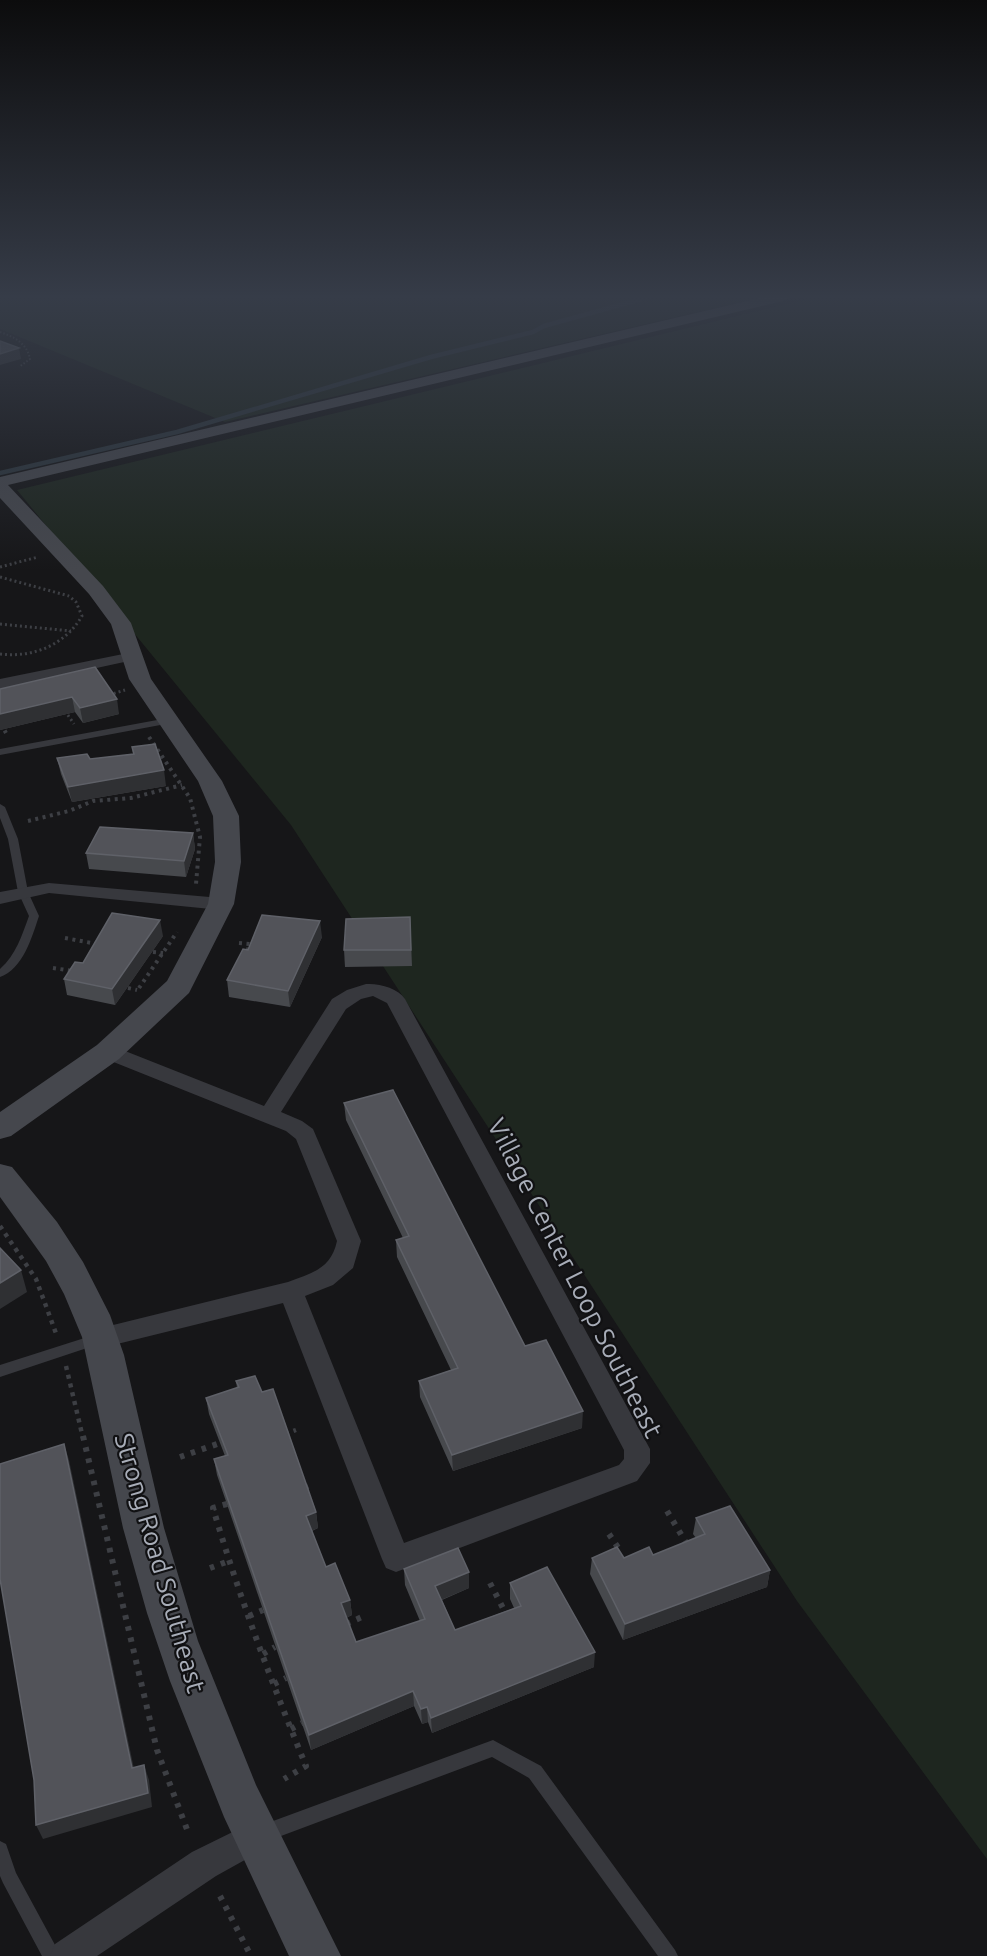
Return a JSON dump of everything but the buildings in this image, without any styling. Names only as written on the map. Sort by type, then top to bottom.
[{"type":"street","points":[[0,482],[397,388]]},
{"type":"street","points":[[0,487],[96,590],[121,623],[140,679],[210,781],[226,816],[228,862],[221,904],[179,986],[108,1052],[0,1128]]},
{"type":"street","points":[[0,684],[133,656]]},
{"type":"street","points":[[0,898],[50,888],[221,904]]},
{"type":"street","name":"Village Center Loop Southeast","points":[[268,1116],[339,1004],[354,993],[369,989],[381,990],[395,999],[637,1449],[637,1463],[628,1473],[396,1559],[291,1291]]},
{"type":"street","points":[[101,1338],[291,1291],[325,1278],[345,1261],[349,1241],[305,1135],[294,1126],[108,1052]]},
{"type":"street","name":"Strong Road Southeast","points":[[0,1176],[47,1235],[77,1285],[101,1338],[144,1524],[176,1640],[215,1742],[290,1909],[316,1956]]},
{"type":"street","points":[[67,1956],[204,1864],[257,1836]]},
{"type":"lane","points":[[0,752],[168,721]]},
{"type":"lane","points":[[0,807],[13,839],[23,892],[34,916],[22,948],[10,968],[0,974]]},
{"type":"lane","points":[[0,1371],[101,1338]]},
{"type":"lane","points":[[257,1836],[494,1748],[535,1772],[669,1956]]},
{"type":"lane","points":[[0,1850],[9,1877],[52,1956]]},
{"type":"path","points":[[0,567],[42,556]]},
{"type":"path","points":[[0,577],[82,600]]},
{"type":"path","points":[[0,654],[28,653],[53,644],[78,626],[81,616],[76,602],[69,596]]},
{"type":"path","points":[[0,624],[72,631]]},
{"type":"path","points":[[107,695],[125,690]]},
{"type":"path","points":[[63,708],[74,725]]},
{"type":"path","points":[[0,721],[6,733]]},
{"type":"path","points":[[28,821],[69,811],[93,801],[131,798],[182,785]]},
{"type":"path","points":[[65,938],[105,945]]},
{"type":"path","points":[[239,943],[250,944],[245,959]]},
{"type":"path","points":[[153,952],[163,953]]},
{"type":"path","points":[[53,968],[84,973]]},
{"type":"path","points":[[128,988],[137,990]]},
{"type":"path","points":[[0,1226],[36,1279],[63,1351],[157,1750],[188,1832]]},
{"type":"path","points":[[285,1434],[296,1431]]},
{"type":"path","points":[[180,1457],[220,1443]]},
{"type":"path","points":[[303,1488],[314,1484]]},
{"type":"path","points":[[227,1504],[213,1508],[229,1561],[306,1766],[284,1779]]},
{"type":"path","points":[[667,1511],[693,1554]]},
{"type":"path","points":[[609,1534],[620,1552]]},
{"type":"path","points":[[210,1568],[229,1561]]},
{"type":"path","points":[[490,1582],[512,1625]]},
{"type":"path","points":[[249,1616],[262,1610]]},
{"type":"path","points":[[345,1624],[362,1617]]},
{"type":"path","points":[[263,1654],[275,1647]]},
{"type":"path","points":[[274,1684],[286,1678]]},
{"type":"path","points":[[291,1729],[302,1723]]},
{"type":"path","points":[[220,1896],[251,1956]]},
{"type":"shaded area","points":[[143,388],[370,388],[225,422]]},
{"type":"shaded area","points":[[438,388],[987,388],[987,1859],[797,1601],[291,825],[17,490]]},
{"type":"waterway","points":[[0,473],[177,432],[325,388]]}]
